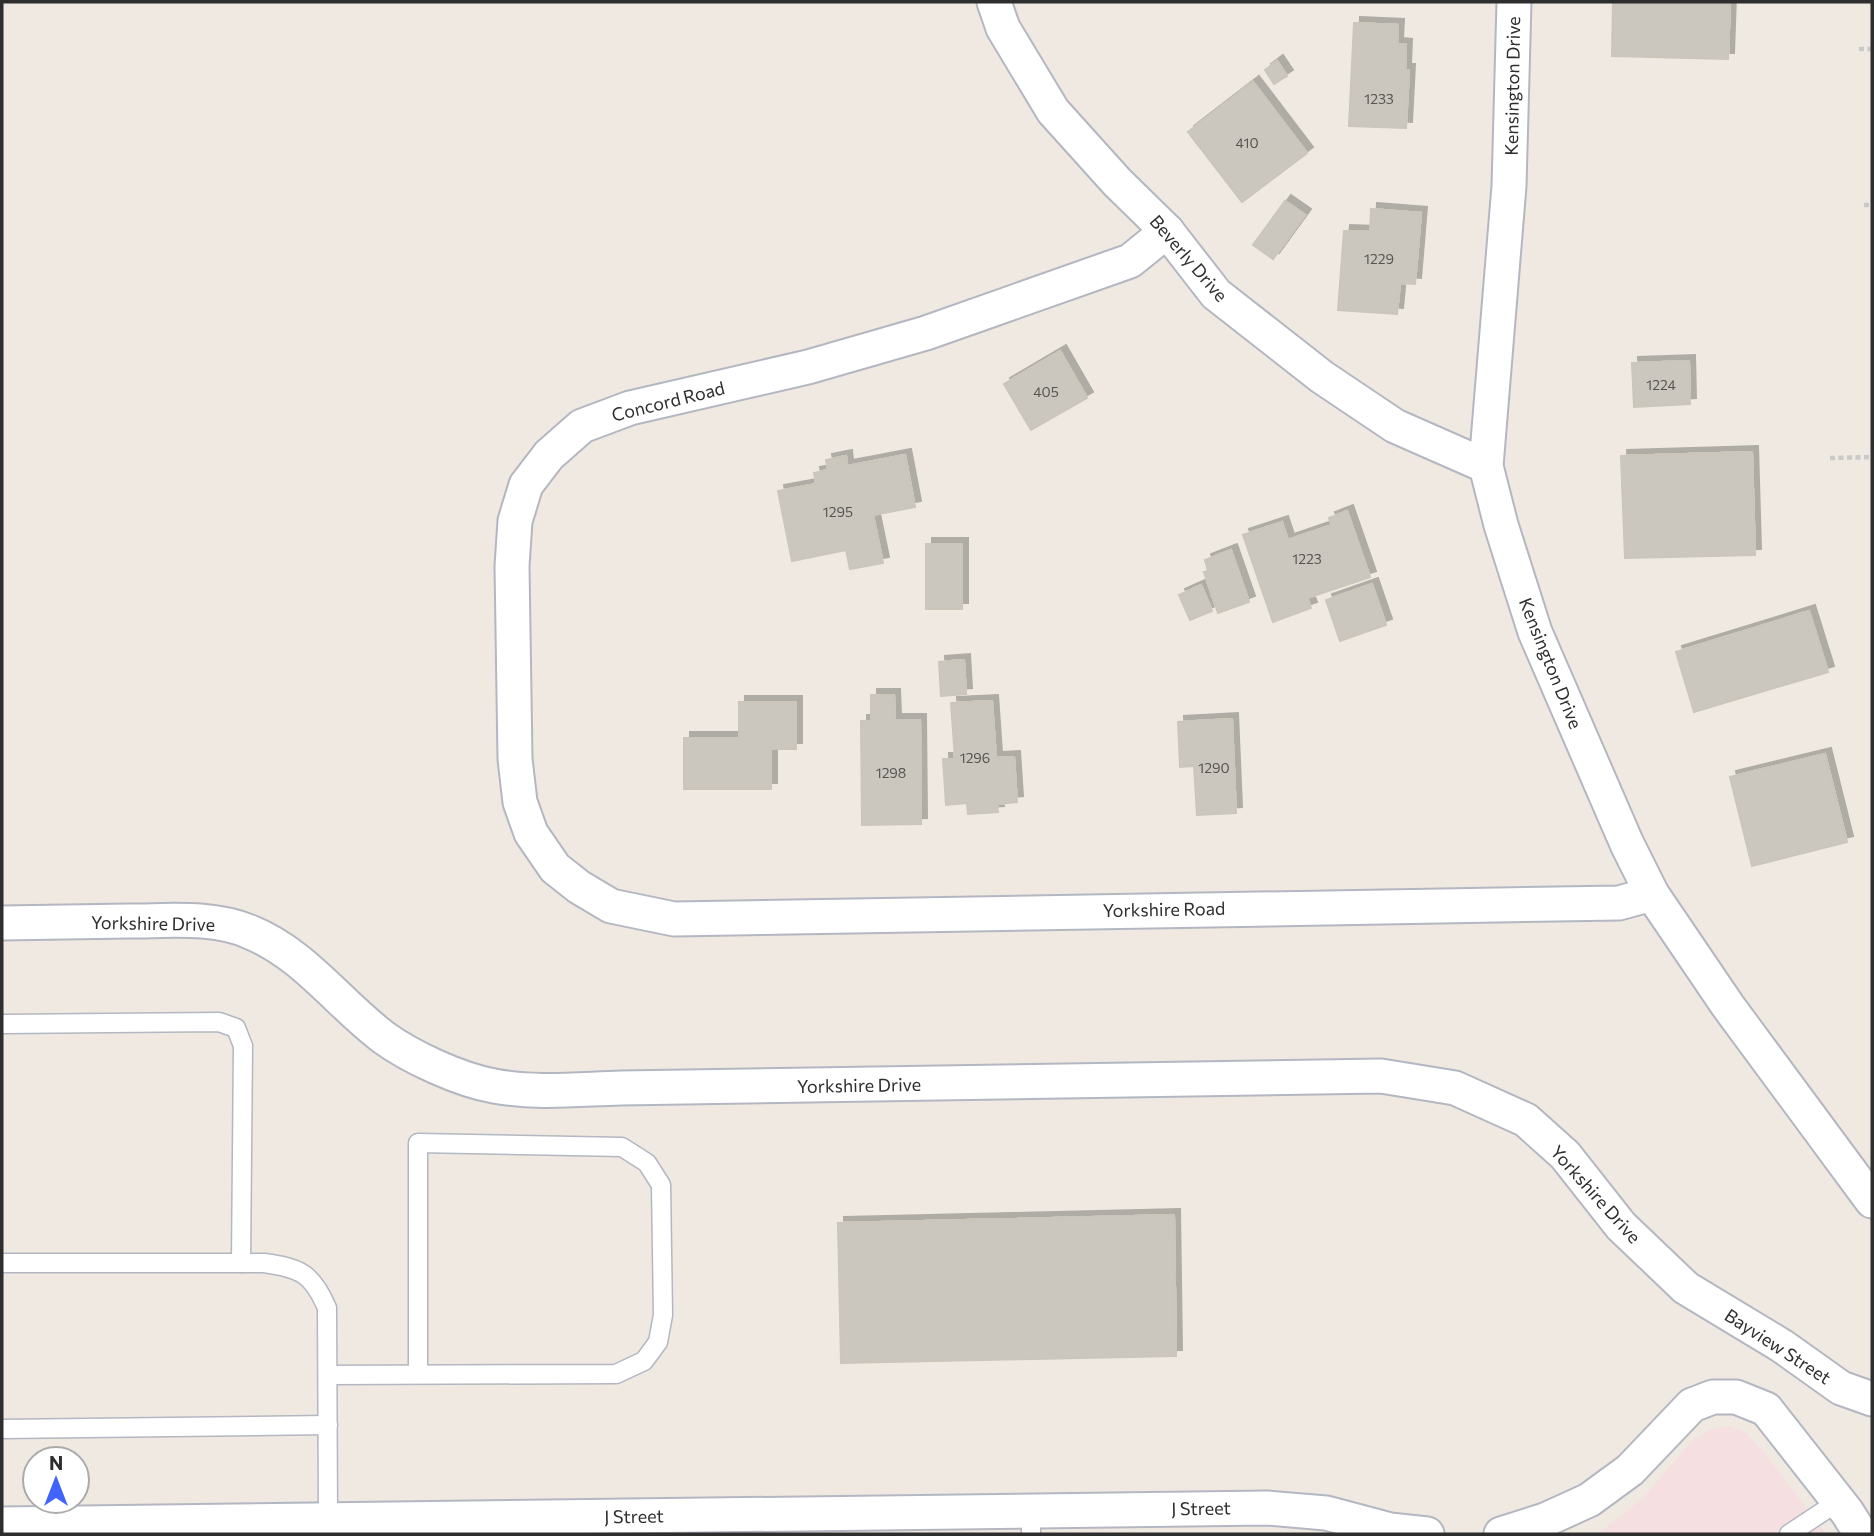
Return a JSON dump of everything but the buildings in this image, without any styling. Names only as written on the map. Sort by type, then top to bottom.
[{"type":"street","name":"Beverly Drive","points":[[994,2],[1003,28],[1053,111],[1117,182],[1167,231],[1216,294],[1322,377],[1395,426],[1486,466]]},
{"type":"street","name":"Kensington Drive","points":[[1514,2],[1509,186],[1486,466],[1501,525],[1535,632],[1627,844],[1652,894],[1728,1006],[1872,1201]]},
{"type":"street","name":"Concord Road","points":[[674,919],[611,906],[579,887],[555,868],[531,833],[520,802],[515,759],[512,566],[515,521],[526,485],[549,455],[582,426],[630,408],[808,367],[926,332],[1130,261],[1167,231]]},
{"type":"street","name":"Yorkshire Road","points":[[674,919],[1619,903],[1652,894]]},
{"type":"street","name":"Yorkshire Drive","points":[[2,923],[217,922],[249,931],[282,947],[383,1037],[423,1060],[494,1087],[621,1088],[1381,1076],[1455,1088],[1526,1120],[1565,1155],[1621,1226],[1686,1288]]},
{"type":"street","name":"Bayview Street","points":[[1686,1288],[1782,1346],[1841,1388],[1872,1399]]},
{"type":"street","points":[[1501,1534],[1545,1520],[1589,1500],[1630,1470],[1692,1405],[1713,1397],[1736,1396],[1766,1409],[1839,1500],[1861,1534]]},
{"type":"street","name":"J Street","points":[[2,1524],[328,1527],[1031,1522],[1267,1507],[1326,1513],[1390,1531],[1427,1534]]},
{"type":"lane","points":[[2,1024],[219,1022],[236,1028],[243,1046],[242,1263]]},
{"type":"lane","points":[[328,1375],[616,1374],[645,1362],[658,1342],[663,1315],[661,1185],[647,1163],[622,1146],[418,1143],[418,1374]]},
{"type":"lane","points":[[2,1263],[264,1263],[292,1267],[317,1285],[327,1308],[328,1527]]},
{"type":"lane","points":[[2,1429],[328,1425]]},
{"type":"lane","points":[[1788,1534],[1839,1500]]},
{"type":"path","points":[[1859,49],[1872,49]]},
{"type":"path","points":[[1864,205],[1872,205]]},
{"type":"path","points":[[1830,458],[1872,457]]},
{"type":"shaded area","points":[[1729,1426],[1745,1432],[1763,1451],[1826,1534],[1598,1534],[1643,1498],[1693,1440],[1710,1430]]}]
